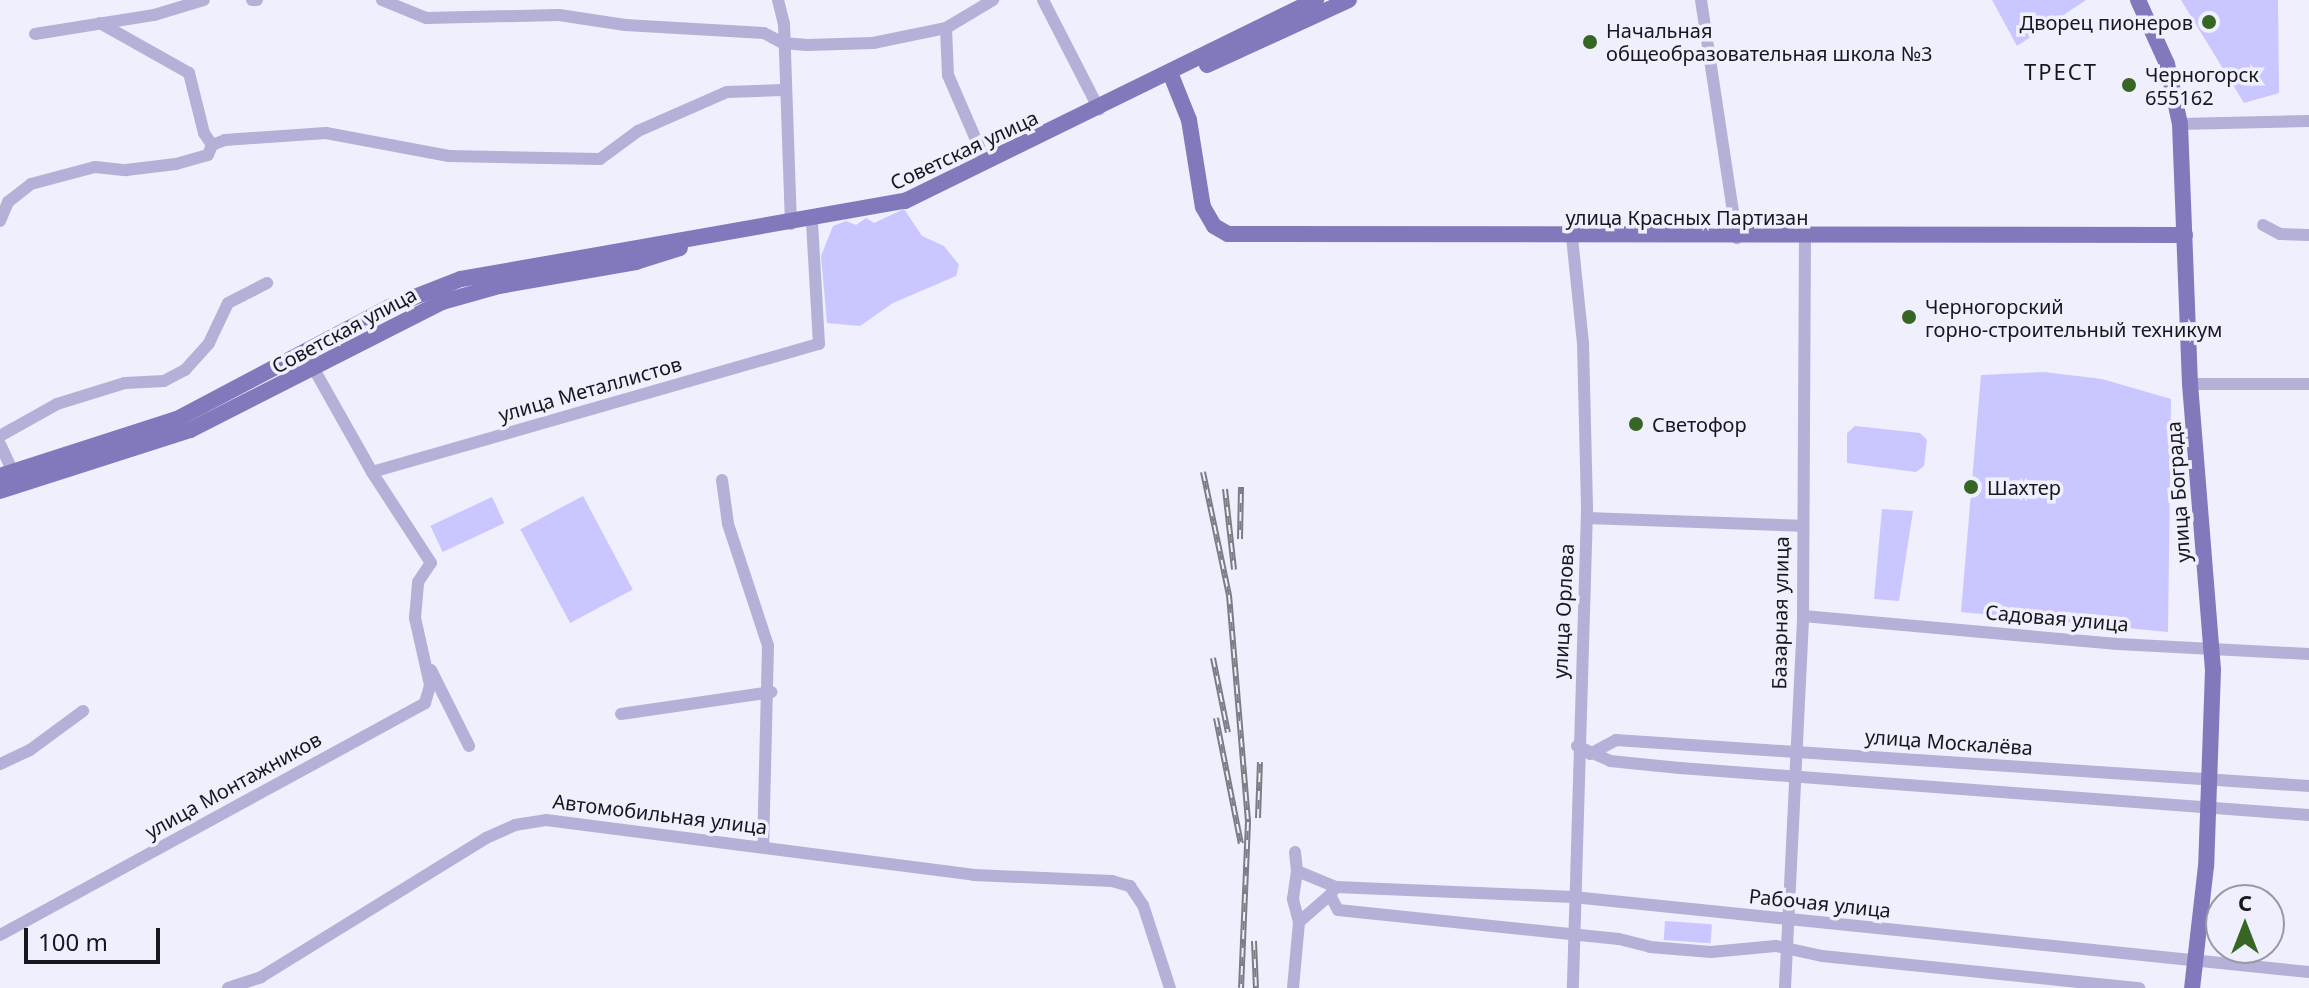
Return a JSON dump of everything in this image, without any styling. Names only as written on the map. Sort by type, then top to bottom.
[{"type":"main road","name":"Советская улица","points":[[0,491],[160,442],[461,279],[812,221],[905,201],[1171,75],[1316,0]]},
{"type":"main road","name":"Советская улица","points":[[1171,75],[1230,58],[1349,0]]},
{"type":"main road","name":"улица Бограда","points":[[2138,0],[2167,64],[2180,124],[2190,384],[2211,650],[2210,808],[2192,988]]},
{"type":"main road","name":"улица Красных Партизан","points":[[1171,75],[1189,120],[1203,207],[1214,226],[1228,234],[1737,238],[2185,235]]},
{"type":"main road","name":"Советская улица","points":[[6,474],[167,423],[310,360]]},
{"type":"street","points":[[35,34],[154,15],[204,0]]},
{"type":"street","points":[[382,0],[426,18],[559,15],[625,25],[764,33],[783,43],[873,43],[946,28],[993,0]]},
{"type":"street","points":[[778,0],[783,43],[782,90],[791,224]]},
{"type":"street","points":[[1043,0],[1099,109]]},
{"type":"street","points":[[1701,0],[1737,238]]},
{"type":"street","points":[[100,23],[189,73],[204,133],[212,145]]},
{"type":"street","points":[[946,28],[948,75],[986,163]]},
{"type":"street","points":[[212,145],[252,137],[326,133],[449,156],[600,159],[620,141],[727,92],[782,90]]},
{"type":"street","points":[[2180,124],[2309,121]]},
{"type":"street","points":[[0,221],[8,202],[31,184],[95,167],[126,170],[176,164],[208,155],[212,145]]},
{"type":"street","name":"улица Металлистов","points":[[372,472],[819,344],[812,221]]},
{"type":"street","points":[[2263,225],[2280,234],[2309,235]]},
{"type":"street","name":"улица Орлова","points":[[1572,237],[1583,343],[1587,518],[1577,746],[1573,988]]},
{"type":"street","name":"Базарная улица","points":[[1785,988],[1803,616],[1801,526],[1805,238]]},
{"type":"street","points":[[0,436],[57,404],[125,383],[164,381],[185,370],[209,343],[228,303],[267,283]]},
{"type":"street","points":[[310,360],[372,472],[431,563],[418,582],[415,618],[426,660],[469,746]]},
{"type":"street","points":[[2190,384],[2309,384]]},
{"type":"street","points":[[0,444],[6,474]]},
{"type":"street","points":[[722,480],[728,524],[768,646],[771,692],[763,727],[763,846]]},
{"type":"street","points":[[1587,518],[1801,526]]},
{"type":"street","name":"Садовая улица","points":[[1803,616],[2211,650],[2309,654]]},
{"type":"street","name":"улица Монтажников","points":[[0,935],[425,703],[430,685],[426,660]]},
{"type":"street","points":[[621,714],[771,692]]},
{"type":"street","points":[[0,764],[30,750],[83,711]]},
{"type":"street","name":"улица Москалёва","points":[[1590,754],[1616,740],[2309,786]]},
{"type":"street","points":[[1577,746],[1610,761],[1795,778],[2309,815]]},
{"type":"street","name":"Автомобильная улица","points":[[228,988],[261,977],[515,825],[546,820],[974,875],[1112,881],[1130,886],[1143,905],[1170,988]]},
{"type":"street","points":[[1293,988],[1299,922],[1293,899],[1297,871],[1295,852]]},
{"type":"street","points":[[1297,871],[1333,891],[1338,910],[1711,952],[1787,947],[1822,956],[2139,988]]},
{"type":"street","points":[[1299,922],[1333,891]]},
{"type":"street","name":"Рабочая улица","points":[[1333,891],[1573,897],[2309,972]]},
{"type":"shaded area","points":[[1992,0],[2086,0],[2017,46]]},
{"type":"shaded area","points":[[2181,0],[2278,0],[2279,93],[2244,103]]},
{"type":"shaded area","points":[[904,209],[922,236],[944,246],[959,265],[956,276],[893,303],[860,326],[827,323],[821,256],[833,226],[846,221],[856,225],[866,218],[874,223]]},
{"type":"shaded area","points":[[2044,372],[2102,379],[2171,399],[2168,632],[1961,612],[1981,375]]},
{"type":"shaded area","points":[[1855,426],[1920,433],[1927,440],[1924,466],[1916,472],[1847,463],[1847,433]]},
{"type":"shaded area","points":[[583,496],[633,590],[570,623],[520,529]]},
{"type":"shaded area","points":[[492,497],[504,523],[443,552],[430,526]]},
{"type":"shaded area","points":[[1882,509],[1913,511],[1899,601],[1874,599]]},
{"type":"shaded area","points":[[1665,921],[1712,924],[1711,943],[1664,940]]},
{"type":"railway","points":[[1203,472],[1229,595],[1248,822],[1241,988]]},
{"type":"railway","points":[[1240,539],[1241,487]]},
{"type":"railway","points":[[1225,489],[1234,569]]},
{"type":"railway","points":[[1213,658],[1228,733]]},
{"type":"railway","points":[[1216,718],[1241,844]]},
{"type":"railway","points":[[1258,818],[1260,762]]},
{"type":"railway","points":[[1254,941],[1256,988]]},
{"type":"place","name":"Дворец пионеров","points":[[2209,22]]},
{"type":"place","name":"Начальная общеобразовательная школа №3","points":[[1590,42]]},
{"type":"place","name":"Черногорск 655162","points":[[2129,85]]},
{"type":"place","name":"Черногорский горно-строительный техникум","points":[[1909,317]]},
{"type":"place","name":"Светофор","points":[[1636,424]]},
{"type":"place","name":"Шахтер","points":[[1971,487]]},
{"type":"district","name":"ТРЕСТ","points":[[2061,72]]}]
